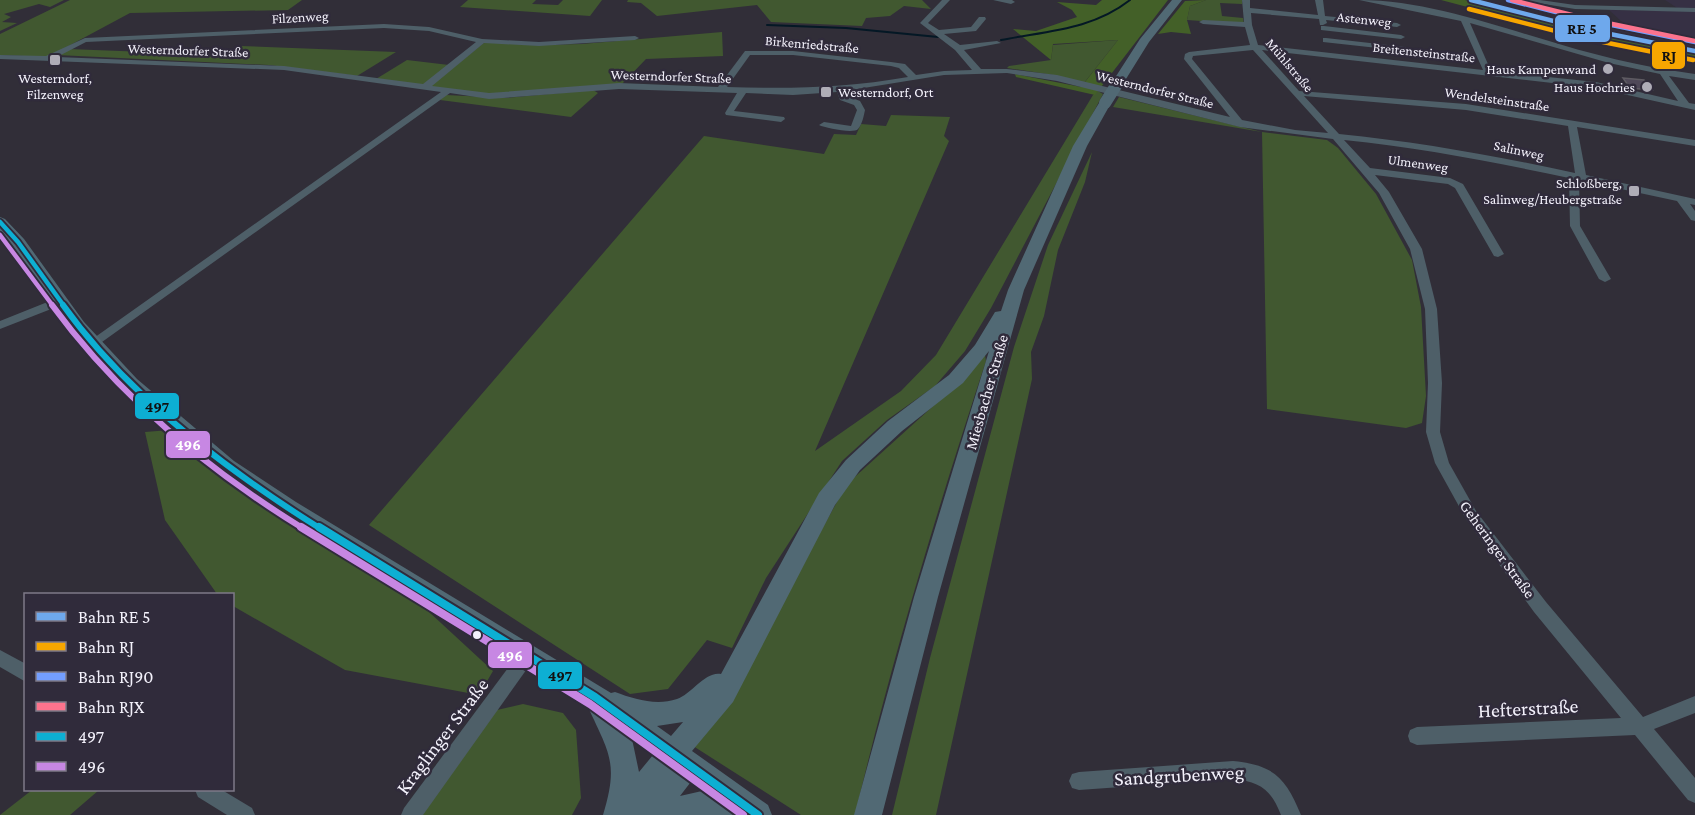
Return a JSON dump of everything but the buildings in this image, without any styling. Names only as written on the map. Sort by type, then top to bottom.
[{"type":"main road","name":"Miesbacher Straße","points":[[868,815],[926,597],[1016,290],[1080,146],[1144,41],[1178,0]]},
{"type":"main road","points":[[0,222],[18,242],[60,301],[130,383],[227,466],[288,508],[595,697],[748,809]]},
{"type":"main road","points":[[646,815],[723,693],[822,508],[853,465],[896,426],[956,379],[982,348],[1016,290]]},
{"type":"main road","points":[[595,697],[649,714],[683,710],[698,704],[709,694],[745,652]]},
{"type":"main road","points":[[595,697],[612,723],[626,763],[622,801],[618,815]]},
{"type":"main road","points":[[618,815],[680,758]]},
{"type":"main road","points":[[669,815],[700,806],[748,809]]},
{"type":"street","points":[[946,0],[924,23],[958,48],[977,70]]},
{"type":"street","points":[[998,0],[1011,2]]},
{"type":"street","points":[[1319,0],[1328,55]]},
{"type":"street","points":[[1363,0],[1390,3],[1466,21],[1663,73],[1695,77]]},
{"type":"street","points":[[1524,0],[1575,7],[1695,10]]},
{"type":"street","points":[[1390,3],[1410,64]]},
{"type":"street","points":[[1246,5],[1322,17],[1397,25]]},
{"type":"street","name":"Mühlstraße","points":[[1246,5],[1248,25],[1255,47],[1336,138]]},
{"type":"street","points":[[936,33],[974,29],[982,19]]},
{"type":"street","points":[[1466,21],[1488,73]]},
{"type":"street","points":[[1203,22],[1248,25]]},
{"type":"street","name":"Filzenweg","points":[[48,58],[85,40],[384,26],[437,30],[482,41]]},
{"type":"street","name":"Astenweg","points":[[1324,28],[1401,37]]},
{"type":"street","points":[[425,87],[482,41],[539,44],[634,38]]},
{"type":"street","points":[[1326,40],[1405,49]]},
{"type":"street","points":[[958,48],[997,43]]},
{"type":"street","name":"Breitensteinstraße","points":[[1240,124],[1188,59],[1188,54],[1255,47],[1596,85],[1695,107]]},
{"type":"street","name":"Birkenriedstraße","points":[[721,89],[748,53],[793,53],[891,64],[902,66],[913,77]]},
{"type":"street","name":"Westerndorfer Straße","points":[[0,57],[284,68],[447,92],[500,96],[619,86],[721,89],[742,92],[840,89],[867,87],[913,77],[977,70],[1007,71],[1057,78],[1240,124],[1336,138]]},
{"type":"street","points":[[1663,73],[1685,104]]},
{"type":"street","points":[[824,125],[854,129],[859,118],[861,110],[857,103],[843,99],[840,89]]},
{"type":"street","points":[[94,343],[447,92]]},
{"type":"street","points":[[742,92],[729,113],[781,119]]},
{"type":"street","name":"Wendelsteinstraße","points":[[1295,93],[1466,107],[1695,143]]},
{"type":"street","points":[[1572,122],[1578,176],[1575,226],[1605,279]]},
{"type":"street","name":"Geheringer Straße","points":[[1336,138],[1384,192],[1416,249],[1431,309],[1435,383],[1433,432],[1442,464],[1471,515],[1540,607],[1695,793]]},
{"type":"street","name":"Salinweg","points":[[1336,138],[1410,144],[1695,201]]},
{"type":"street","name":"Ulmenweg","points":[[1367,171],[1450,181],[1459,186],[1498,254]]},
{"type":"street","points":[[1680,199],[1695,218]]},
{"type":"street","points":[[0,326],[60,301]]},
{"type":"street","name":"Kraglinger Straße","points":[[411,815],[528,654]]},
{"type":"street","points":[[0,658],[24,673]]},
{"type":"street","name":"Hefterstraße","points":[[1417,736],[1641,726],[1695,704]]},
{"type":"street","name":"Sandgrubenweg","points":[[1079,781],[1233,770],[1253,771],[1272,780],[1284,795],[1291,815]]},
{"type":"street","points":[[208,791],[245,815]]},
{"type":"shaded area","points":[[1465,0],[1485,0],[1574,23],[1580,16],[1622,22],[1609,10],[1682,11],[1665,0],[1695,0],[1695,53],[1571,29]]},
{"type":"green space","points":[[0,0],[64,0],[50,7],[39,4],[4,14],[11,17],[2,22],[17,23],[0,31]]},
{"type":"green space","points":[[70,0],[302,0],[288,10],[130,13],[48,57],[0,55],[0,34]]},
{"type":"green space","points":[[468,0],[536,0],[532,4],[558,5],[563,0],[602,0],[590,16],[460,7]]},
{"type":"green space","points":[[628,0],[922,0],[931,9],[904,6],[890,16],[866,18],[862,26],[771,22],[757,5],[657,16],[641,3],[627,2]]},
{"type":"green space","points":[[1102,0],[1168,0],[1095,95],[1016,77],[1015,74],[1081,87],[1118,40],[1053,44],[1051,60],[1013,29],[1036,31],[1077,17],[1072,10],[1057,2],[1096,5]]},
{"type":"green space","points":[[1206,0],[1242,0],[1242,4],[1220,3],[1222,16],[1243,18],[1244,24],[1187,20],[1190,6]]},
{"type":"green space","points":[[1206,0],[1190,6],[1187,20],[1191,34],[1171,32],[1158,34],[1185,1]]},
{"type":"green space","points":[[1441,0],[1465,0],[1571,29],[1695,53],[1695,60],[1584,38]]},
{"type":"green space","points":[[722,32],[723,56],[646,59],[621,85],[483,94],[429,87],[485,42],[542,45],[582,44]]},
{"type":"green space","points":[[1118,40],[1084,83],[1053,75],[1007,68],[1051,60],[1053,45]]},
{"type":"green space","points":[[240,46],[396,52],[357,76],[269,65],[57,55],[68,49],[225,55]]},
{"type":"green space","points":[[407,60],[449,65],[423,85],[376,79]]},
{"type":"green space","points":[[593,90],[598,93],[571,117],[440,100],[446,95],[506,98]]},
{"type":"green space","points":[[1098,91],[1103,94],[991,308],[965,351],[935,386],[887,420],[842,461],[766,578],[732,648],[707,640],[668,689],[630,694],[369,525],[704,136],[824,154],[834,134],[856,135],[861,124],[886,126],[891,115],[950,117],[944,136],[949,141],[815,451],[901,391],[936,355],[1093,95]]},
{"type":"green space","points":[[1119,97],[1262,132],[1113,107]]},
{"type":"green space","points":[[1262,132],[1327,140],[1338,148],[1376,194],[1412,260],[1421,307],[1426,396],[1422,423],[1406,428],[1267,409]]},
{"type":"green space","points":[[1092,152],[1085,182],[1058,250],[1044,316],[1031,352],[1032,379],[936,815],[892,815],[930,658],[1014,347],[1048,245]]},
{"type":"green space","points":[[985,355],[986,361],[899,643],[855,815],[801,815],[690,744],[808,554],[847,484],[941,399]]},
{"type":"green space","points":[[170,430],[267,508],[428,611],[493,671],[479,695],[345,670],[234,607],[234,593],[216,593],[165,520],[145,432]]},
{"type":"green space","points":[[523,704],[563,713],[576,730],[581,798],[572,815],[421,815],[497,710]]},
{"type":"green space","points":[[31,791],[98,791],[70,815],[0,815]]},
{"type":"water","points":[[1594,20],[1672,35],[1671,40],[1600,25],[1592,22]]},
{"type":"waterway","points":[[1001,40],[1068,28],[1100,18],[1130,0]]},
{"type":"waterway","points":[[767,25],[846,28],[938,37]]},
{"type":"transit line","points":[[1471,0],[1585,29],[1695,51]]},
{"type":"transit line","name":"497","points":[[0,222],[18,242],[78,326],[130,383],[227,466],[288,508],[595,697],[758,815]]},
{"type":"transit line","name":"496","points":[[0,235],[71,331],[123,389],[221,473],[283,516],[590,704],[743,815]]},
{"type":"rail line","name":"RJ90","points":[[1508,0],[1587,20],[1695,42]]},
{"type":"rail line","name":"RJX","points":[[1512,0],[1588,19],[1695,41]]},
{"type":"rail line","name":"RJ","points":[[1469,9],[1583,38],[1693,60]]},
{"type":"place","name":"Westerndorf, Filzenweg","points":[[55,60]]},
{"type":"place","name":"Haus Kampenwand","points":[[1608,69]]},
{"type":"place","name":"Haus Hochries","points":[[1647,87]]},
{"type":"place","name":"Westerndorf, Ort","points":[[826,92]]},
{"type":"place","name":"Schloßberg, Salinweg/Heubergstraße","points":[[1634,191]]}]
